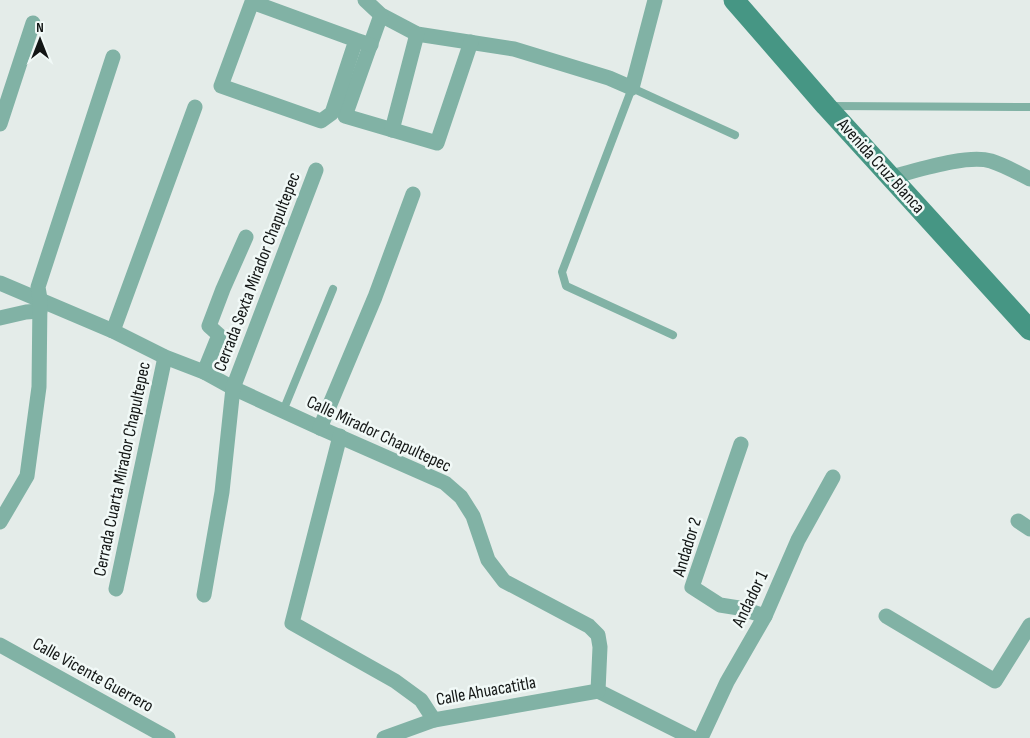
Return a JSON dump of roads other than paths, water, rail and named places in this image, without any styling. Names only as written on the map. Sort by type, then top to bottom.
[{"type":"main road","name":"Avenida Cruz Blanca","points":[[734,0],[826,106],[1030,330]]},
{"type":"street","points":[[365,0],[381,15],[417,34],[514,49],[609,78],[632,88],[655,0]]},
{"type":"street","points":[[356,40],[332,113],[321,121],[221,86],[252,2],[370,45]]},
{"type":"street","points":[[381,15],[345,116],[437,143],[471,42]]},
{"type":"street","points":[[0,124],[33,23]]},
{"type":"street","points":[[392,130],[417,34]]},
{"type":"street","points":[[0,522],[26,476],[39,387],[40,305],[38,287],[113,57]]},
{"type":"street","points":[[113,331],[195,107]]},
{"type":"street","points":[[891,177],[976,159],[991,161],[1030,179]]},
{"type":"street","name":"Cerrada Sexta Mirador Chapultepec","points":[[204,594],[222,492],[233,388],[316,170]]},
{"type":"street","points":[[320,428],[375,297],[413,194]]},
{"type":"street","points":[[204,372],[219,335],[209,326],[222,289],[246,237]]},
{"type":"street","name":"Calle Mirador Chapultepec","points":[[0,283],[40,305],[113,331],[320,428],[445,483],[461,497],[473,516],[488,560],[504,581],[589,626],[598,635],[600,647],[598,691]]},
{"type":"street","points":[[0,318],[26,312],[40,305]]},
{"type":"street","name":"Cerrada Cuarta Mirador Chapultepec","points":[[116,589],[165,357]]},
{"type":"street","points":[[340,436],[292,624],[395,681],[421,700],[434,720]]},
{"type":"street","name":"Andador 2","points":[[741,444],[692,588],[720,605],[739,608],[765,616]]},
{"type":"street","name":"Andador 1","points":[[701,738],[726,682],[765,616],[792,552],[833,477]]},
{"type":"street","points":[[886,616],[995,681],[1030,625]]},
{"type":"street","name":"Calle Vicente Guerrero","points":[[0,645],[168,738]]},
{"type":"street","points":[[598,691],[692,738]]},
{"type":"street","name":"Calle Ahuacatitla","points":[[384,738],[434,720],[598,691]]},
{"type":"lane","points":[[673,335],[566,286],[562,272],[632,88],[735,135]]},
{"type":"lane","points":[[826,106],[1030,108]]},
{"type":"lane","points":[[283,411],[333,289]]}]
